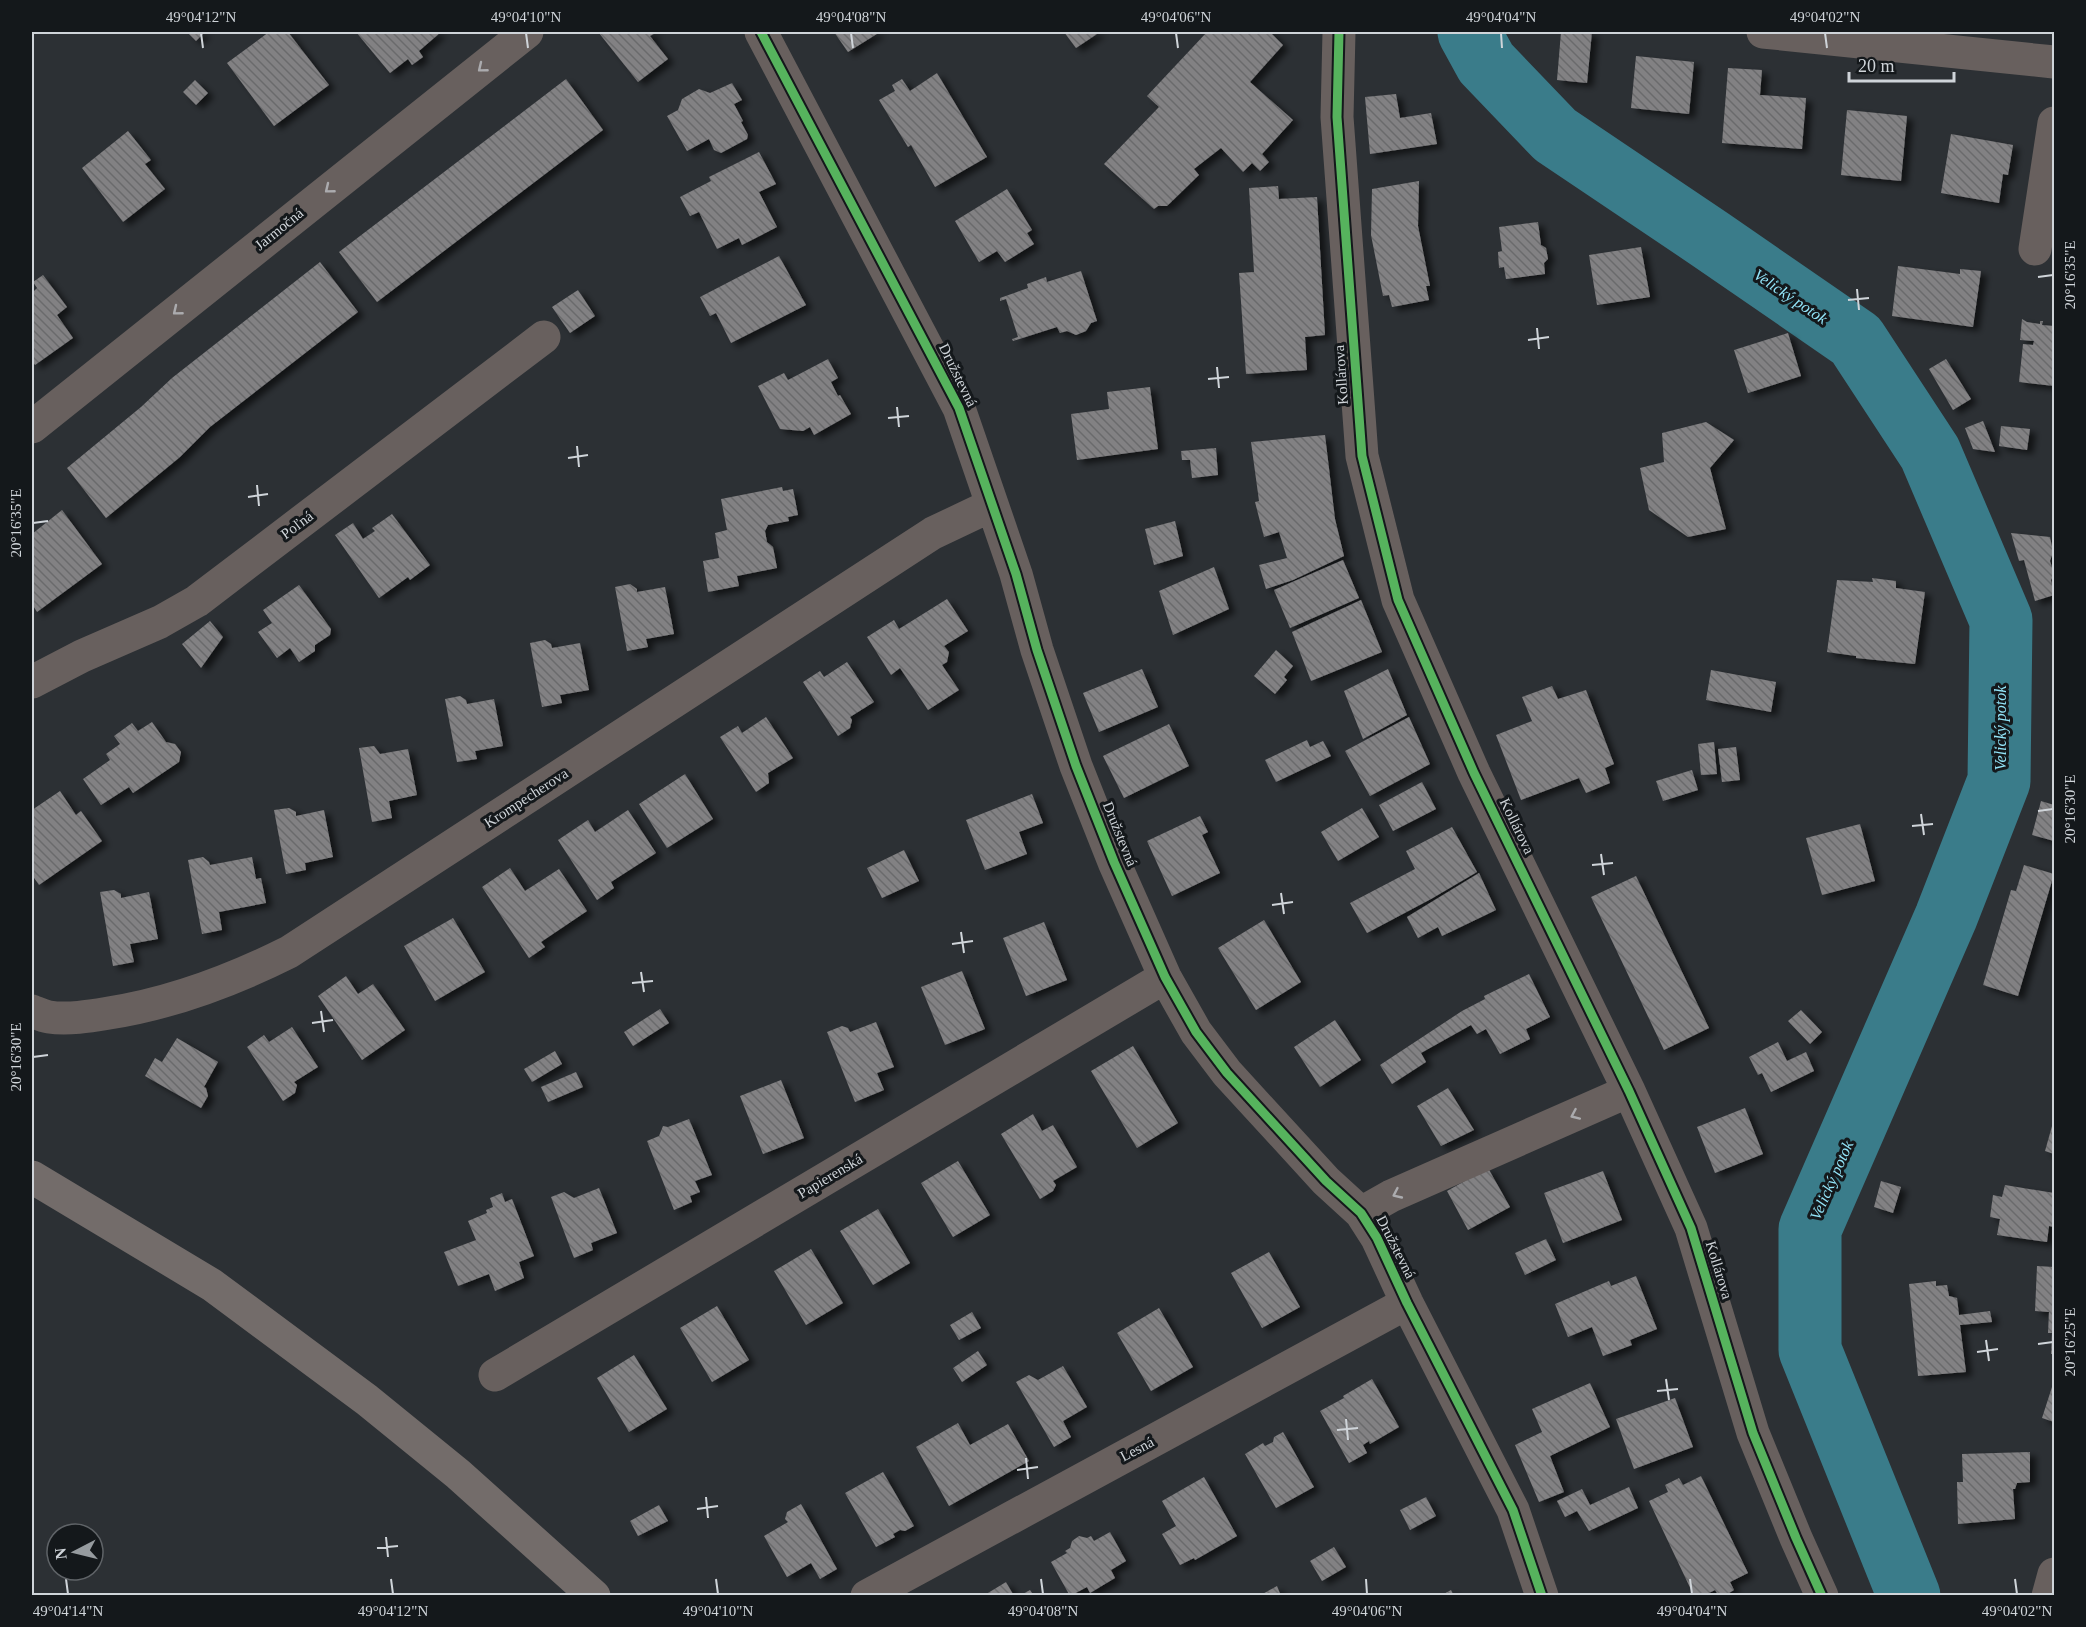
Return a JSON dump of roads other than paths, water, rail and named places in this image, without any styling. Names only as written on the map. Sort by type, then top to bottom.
[{"type":"main road","points":[[32,1177],[212,1285],[367,1400],[449,1467],[594,1596]]},
{"type":"street","name":"Jarmočná","points":[[32,427],[527,32]]},
{"type":"street","name":"Družstevná","points":[[761,32],[959,408],[1016,573],[1037,650],[1076,766],[1114,862],[1165,977],[1196,1032],[1227,1073],[1326,1181],[1361,1214],[1377,1238],[1407,1304],[1514,1510],[1542,1596]]},
{"type":"street","name":"Kollárova","points":[[1339,32],[1336,117],[1362,456],[1398,600],[1474,773],[1629,1092],[1691,1228],[1753,1433],[1822,1596]]},
{"type":"street","points":[[1763,32],[2055,62]]},
{"type":"street","points":[[2035,249],[2055,123]]},
{"type":"street","name":"Poľná","points":[[32,682],[82,656],[159,622],[197,601],[544,337]]},
{"type":"street","name":"Krompecherova","points":[[32,1011],[50,1017],[90,1016],[138,1008],[189,995],[246,974],[289,952],[933,533],[992,505]]},
{"type":"street","name":"Papierenská","points":[[495,1375],[1165,977]]},
{"type":"street","points":[[1361,1214],[1391,1196],[1629,1092]]},
{"type":"street","name":"Lesná","points":[[867,1596],[1407,1304]]},
{"type":"street","points":[[2048,1596],[2055,1574]]},
{"type":"waterway","name":"Velický potok","points":[[1469,32],[1486,63],[1555,135],[1856,340],[1930,453],[2001,620],[1999,781],[1946,917],[1810,1229],[1810,1350],[1909,1596]]}]
